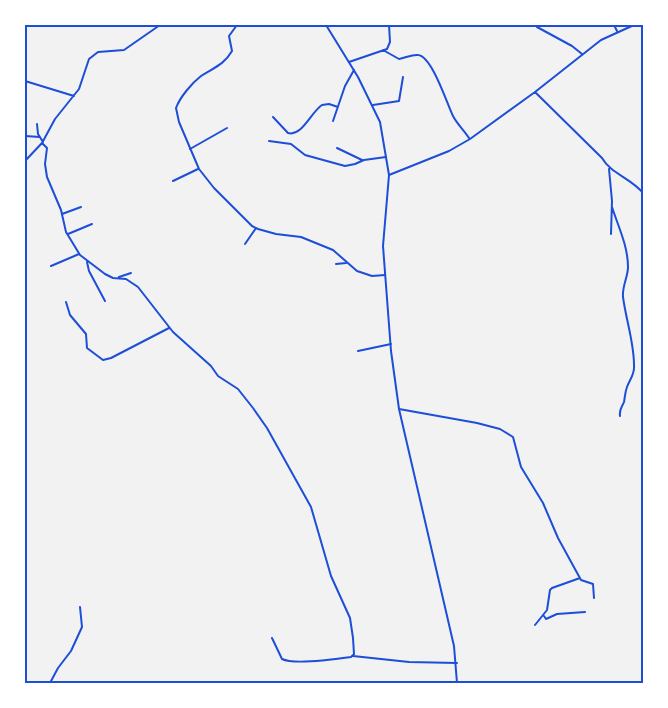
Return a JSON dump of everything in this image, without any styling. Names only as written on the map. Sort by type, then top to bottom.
[{"type":"street","points":[[25,161],[43,143],[55,119],[79,89],[87,62],[93,55],[103,51],[124,50],[160,25]]},
{"type":"street","points":[[237,25],[229,36],[232,51],[229,57],[195,82],[176,108],[179,122],[199,169],[214,188],[256,228],[276,234],[301,237],[333,250],[357,271],[372,276],[385,275]]},
{"type":"street","points":[[326,25],[354,70],[380,122],[389,175],[384,246],[390,344],[399,409],[449,619],[457,683]]},
{"type":"street","points":[[348,62],[383,50],[389,46],[389,25]]},
{"type":"street","points":[[614,25],[617,31]]},
{"type":"street","points":[[389,175],[450,151],[470,139],[535,92],[601,40],[617,31],[634,25]]},
{"type":"street","points":[[537,27],[572,46],[582,54]]},
{"type":"street","points":[[383,50],[399,59],[418,55],[424,58],[445,93],[452,114],[470,139]]},
{"type":"street","points":[[333,121],[345,86],[354,70]]},
{"type":"street","points":[[373,105],[399,101],[403,77]]},
{"type":"street","points":[[25,81],[74,96]]},
{"type":"street","points":[[535,92],[602,158],[608,168],[611,184],[611,234]]},
{"type":"street","points":[[273,118],[291,135],[298,132],[322,105],[329,104],[338,107]]},
{"type":"street","points":[[37,124],[40,137],[47,148],[45,164],[47,178],[68,234],[79,254],[105,274],[126,279],[138,287],[184,344],[211,366],[218,376],[238,389],[267,428],[309,502],[330,576],[350,618],[353,656]]},
{"type":"street","points":[[190,149],[227,128]]},
{"type":"street","points":[[25,136],[40,137]]},
{"type":"street","points":[[269,141],[290,144],[305,156],[339,164],[351,165],[364,160],[386,157]]},
{"type":"street","points":[[337,148],[364,160]]},
{"type":"street","points":[[608,168],[637,186],[643,193]]},
{"type":"street","points":[[173,180],[199,169]]},
{"type":"street","points":[[62,214],[81,207]]},
{"type":"street","points":[[612,207],[626,250],[628,269],[623,297],[628,330],[633,344],[634,365],[633,376],[619,411],[620,416]]},
{"type":"street","points":[[68,234],[92,224]]},
{"type":"street","points":[[246,244],[256,228]]},
{"type":"street","points":[[51,266],[79,254]]},
{"type":"street","points":[[87,262],[88,271],[105,301]]},
{"type":"street","points":[[336,264],[346,263]]},
{"type":"street","points":[[116,278],[131,273]]},
{"type":"street","points":[[66,302],[70,315],[86,334],[87,348],[103,360],[111,358],[170,328]]},
{"type":"street","points":[[358,351],[390,344]]},
{"type":"street","points":[[399,409],[472,422],[500,429],[513,437],[522,467],[543,503],[558,538],[580,578],[584,582],[593,584],[594,598]]},
{"type":"street","points":[[535,625],[544,616],[549,605],[549,594],[552,588],[580,578]]},
{"type":"street","points":[[50,683],[58,668],[71,651],[82,627],[80,607]]},
{"type":"street","points":[[544,616],[546,619],[557,614],[585,612]]},
{"type":"street","points":[[272,638],[282,659],[285,660],[327,660],[353,656],[408,662],[456,663]]}]
